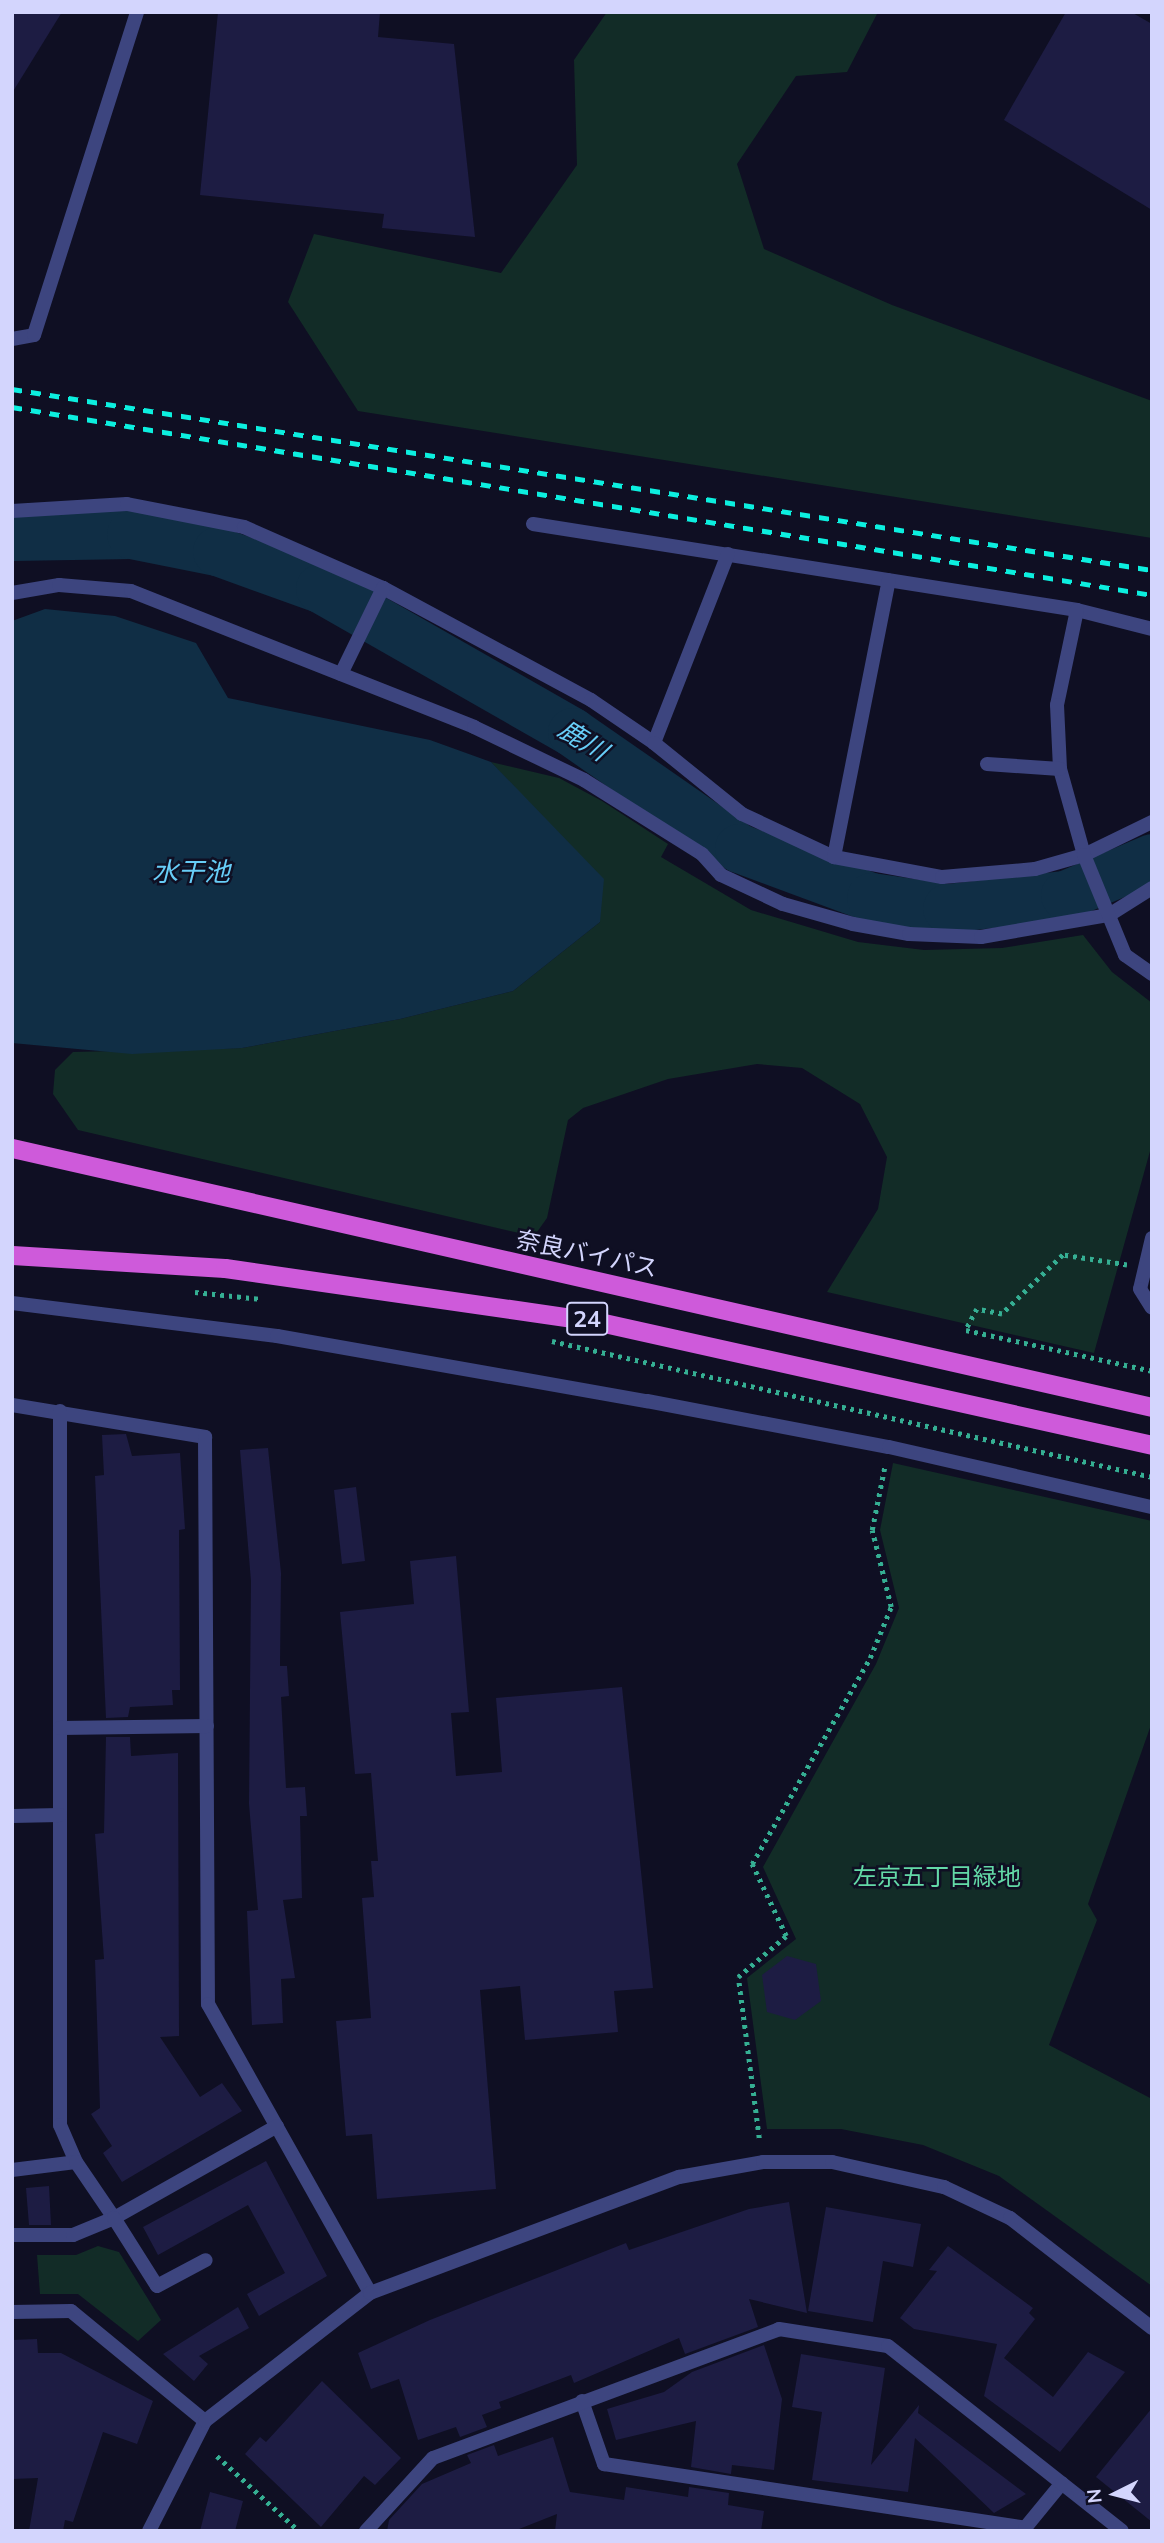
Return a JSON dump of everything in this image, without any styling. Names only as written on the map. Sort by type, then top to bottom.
[{"type":"highway","name":"奈良バイパス","points":[[12,1149],[1152,1407]]},
{"type":"highway","name":"24","points":[[12,1255],[225,1268],[596,1321],[1152,1445]]},
{"type":"street","points":[[12,339],[34,335],[137,12]]},
{"type":"street","points":[[12,511],[127,504],[175,511],[244,527],[383,589],[591,700],[654,743],[742,814],[834,857],[942,877],[1035,869],[1087,862],[1152,822]]},
{"type":"street","points":[[533,524],[1077,610],[1152,629]]},
{"type":"street","points":[[654,743],[728,554]]},
{"type":"street","points":[[834,857],[889,580]]},
{"type":"street","points":[[12,593],[59,585],[131,591],[341,674],[583,780],[702,854],[721,875],[783,904],[909,934],[981,937],[1109,915],[1152,888]]},
{"type":"street","points":[[341,674],[383,589]]},
{"type":"street","points":[[1077,610],[1057,705],[1060,769],[1087,862],[1125,955],[1152,974]]},
{"type":"street","points":[[987,764],[1060,769]]},
{"type":"street","points":[[1152,1238],[1140,1289],[1152,1308]]},
{"type":"street","points":[[12,1303],[277,1336],[889,1447],[1152,1507]]},
{"type":"street","points":[[12,1405],[205,1437],[208,2004],[370,2292]]},
{"type":"street","points":[[61,1411],[60,2125],[76,2162],[156,2286],[206,2260]]},
{"type":"street","points":[[60,1728],[206,1726]]},
{"type":"street","points":[[12,1816],[60,1815]]},
{"type":"street","points":[[12,2235],[73,2235],[114,2218],[277,2126]]},
{"type":"street","points":[[12,2170],[76,2162]]},
{"type":"street","points":[[149,2531],[205,2421],[370,2292],[679,2177],[763,2162],[832,2162],[912,2176],[1000,2213],[1152,2328]]},
{"type":"street","points":[[12,2312],[71,2311],[205,2421]]},
{"type":"street","points":[[366,2531],[433,2458],[779,2329],[888,2346],[1122,2531]]},
{"type":"street","points":[[582,2401],[604,2464],[1025,2528],[1062,2483]]},
{"type":"path","points":[[1134,1267],[1063,1255],[1002,1314],[977,1309],[966,1330],[1152,1371]]},
{"type":"path","points":[[185,1291],[277,1301]]},
{"type":"path","points":[[548,1340],[1152,1477]]},
{"type":"path","points":[[759,2138],[737,1977],[786,1936],[752,1864],[864,1670],[891,1607],[872,1530],[889,1447]]},
{"type":"path","points":[[216,2456],[299,2531]]},
{"type":"green space","points":[[607,12],[878,12],[847,72],[796,76],[737,164],[764,249],[892,305],[1152,401],[1152,538],[358,411],[288,302],[314,234],[501,273],[577,165],[574,60]]},
{"type":"green space","points":[[491,762],[559,778],[602,801],[668,844],[661,857],[751,910],[858,942],[924,950],[1002,948],[1083,935],[1112,972],[1152,1003],[1152,1144],[1094,1353],[827,1292],[878,1209],[887,1157],[860,1104],[802,1068],[757,1064],[668,1079],[583,1108],[568,1120],[547,1218],[537,1232],[519,1233],[78,1130],[53,1094],[55,1070],[73,1052],[242,1048],[400,1019],[513,991],[600,922],[536,811]]},
{"type":"green space","name":"左京五丁目緑地","points":[[893,1463],[1152,1521],[1152,1722],[1088,1904],[1097,1920],[1049,2045],[1152,2099],[1152,2286],[999,2176],[923,2145],[841,2129],[767,2129],[747,1978],[796,1939],[763,1867],[876,1664],[899,1608],[880,1530]]},
{"type":"green space","points":[[98,2246],[119,2252],[161,2320],[138,2341],[78,2294],[40,2294],[37,2255],[76,2255]]},
{"type":"water","name":"水干池","points":[[45,609],[115,616],[196,643],[228,698],[430,740],[491,762],[604,879],[600,922],[513,991],[400,1019],[242,1048],[132,1054],[12,1043],[12,621]]},
{"type":"building","points":[[12,12],[62,12],[12,93]]},
{"type":"building","points":[[218,12],[380,12],[378,37],[454,44],[475,237],[382,228],[384,214],[200,195]]},
{"type":"building","points":[[1066,12],[1131,12],[1152,24],[1152,210],[1004,120]]},
{"type":"building","points":[[126,1434],[132,1456],[180,1453],[185,1529],[179,1530],[180,1690],[172,1690],[173,1705],[130,1707],[128,1717],[106,1718],[95,1476],[104,1475],[102,1435]]},
{"type":"building","points":[[268,1448],[281,1573],[280,1666],[287,1666],[289,1696],[281,1697],[286,1788],[305,1787],[307,1816],[300,1816],[302,1898],[283,1900],[295,1978],[281,1979],[283,2023],[252,2025],[247,1911],[258,1910],[249,1804],[251,1581],[240,1450]]},
{"type":"building","points":[[356,1487],[365,1561],[342,1564],[334,1490]]},
{"type":"building","points":[[456,1556],[469,1712],[451,1713],[456,1776],[502,1772],[496,1698],[622,1687],[653,1988],[614,1991],[618,2032],[525,2040],[520,1986],[480,1990],[496,2189],[377,2199],[372,2134],[346,2136],[336,2021],[371,2018],[362,1898],[374,1897],[371,1861],[378,1861],[371,1773],[355,1774],[340,1612],[414,1604],[410,1561]]},
{"type":"building","points":[[106,1737],[130,1737],[131,1756],[178,1753],[179,2036],[160,2037],[200,2097],[222,2083],[242,2111],[122,2182],[103,2153],[112,2146],[91,2114],[100,2108],[95,1960],[104,1959],[95,1834],[104,1833]]},
{"type":"building","points":[[787,1956],[816,1964],[821,2001],[795,2020],[767,2012],[762,1975]]},
{"type":"building","points":[[266,2161],[327,2276],[259,2316],[247,2294],[285,2273],[248,2205],[158,2255],[143,2227]]},
{"type":"building","points":[[49,2186],[51,2225],[29,2225],[26,2188]]},
{"type":"building","points":[[789,2202],[807,2313],[749,2299],[758,2327],[685,2354],[679,2338],[574,2383],[571,2375],[499,2402],[501,2408],[482,2415],[487,2427],[460,2437],[456,2427],[418,2440],[399,2379],[371,2389],[358,2353],[430,2320],[626,2243],[629,2250],[749,2209]]},
{"type":"building","points":[[826,2207],[921,2224],[913,2267],[883,2261],[873,2322],[808,2311]]},
{"type":"building","points":[[948,2246],[1033,2308],[1029,2313],[1035,2319],[1004,2358],[1053,2397],[1088,2352],[1125,2372],[1060,2452],[984,2396],[997,2344],[914,2329],[900,2318],[937,2271],[929,2270]]},
{"type":"building","points":[[238,2307],[249,2328],[199,2356],[208,2364],[194,2381],[163,2354]]},
{"type":"building","points":[[37,2339],[38,2353],[61,2353],[153,2401],[137,2444],[103,2432],[73,2522],[65,2520],[63,2531],[29,2531],[38,2478],[12,2479],[12,2340]]},
{"type":"building","points":[[764,2345],[782,2399],[774,2470],[732,2465],[731,2474],[691,2467],[696,2421],[616,2440],[607,2409],[664,2392],[692,2372]]},
{"type":"building","points":[[801,2354],[885,2368],[871,2465],[919,2405],[918,2413],[1026,2494],[994,2513],[915,2438],[908,2492],[812,2480],[822,2412],[792,2407]]},
{"type":"building","points":[[322,2381],[401,2458],[375,2485],[364,2476],[321,2527],[245,2454],[260,2437],[266,2442]]},
{"type":"building","points":[[1152,2408],[1152,2522],[1096,2477]]},
{"type":"building","points":[[553,2437],[570,2492],[624,2500],[626,2487],[688,2497],[689,2487],[729,2493],[728,2505],[764,2511],[761,2531],[555,2531],[557,2514],[514,2531],[387,2531],[389,2520],[422,2484],[471,2463],[467,2455],[494,2445],[498,2456]]},
{"type":"building","points":[[210,2492],[243,2501],[235,2531],[200,2531]]},
{"type":"waterway","name":"鹿川","points":[[12,536],[131,534],[217,551],[320,588],[572,732],[739,848],[871,897],[947,908],[1065,895],[1152,858]]},
{"type":"railway","points":[[12,389],[1152,570]]},
{"type":"railway","points":[[12,407],[1152,595]]}]
